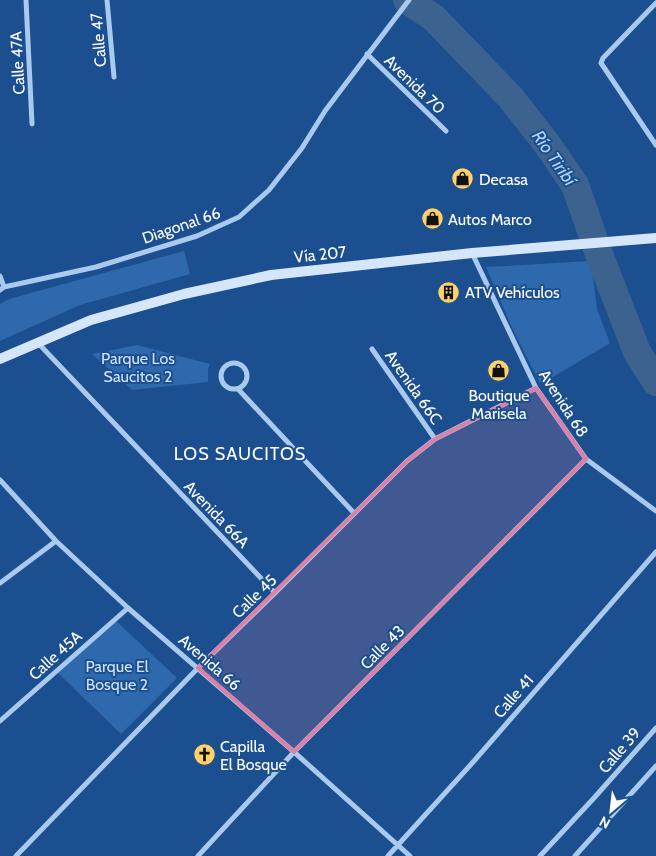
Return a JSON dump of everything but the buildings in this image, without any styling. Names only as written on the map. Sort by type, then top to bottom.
[{"type":"main road","name":"Vía 207","points":[[0,359],[91,320],[184,294],[271,275],[472,253],[656,238]]},
{"type":"street","name":"Calle 47A","points":[[26,0],[32,124]]},
{"type":"street","name":"Calle 47","points":[[108,0],[114,77]]},
{"type":"street","name":"Diagonal 66","points":[[2,289],[96,267],[197,236],[239,217],[269,190],[296,155],[324,111],[410,0]]},
{"type":"street","points":[[656,3],[603,58],[601,64],[656,145]]},
{"type":"street","name":"Avenida 70","points":[[367,54],[446,131]]},
{"type":"street","name":"Avenida 68","points":[[472,253],[536,388],[586,459],[656,511]]},
{"type":"street","points":[[0,276],[2,289]]},
{"type":"street","name":"Avenida 66A","points":[[37,343],[275,593]]},
{"type":"street","name":"Avenida 66C","points":[[372,349],[435,439]]},
{"type":"street","points":[[236,363],[241,365],[246,371],[245,384],[238,389],[233,390],[225,386],[221,379],[222,370],[228,364],[236,363]]},
{"type":"street","name":"Calle 45","points":[[16,856],[198,668],[407,460],[435,439],[536,388]]},
{"type":"street","points":[[238,389],[354,513]]},
{"type":"street","name":"Calle 43","points":[[198,856],[294,752],[586,459]]},
{"type":"street","name":"Avenida 66","points":[[0,480],[56,541],[128,608],[410,856]]},
{"type":"street","points":[[0,584],[56,541]]},
{"type":"street","name":"Calle 41","points":[[388,856],[656,552]]},
{"type":"street","name":"Calle 45A","points":[[0,721],[128,608]]},
{"type":"street","name":"Calle 39","points":[[540,856],[656,728]]},
{"type":"street","points":[[574,856],[656,766]]},
{"type":"highlighted area","points":[[536,388],[586,459],[294,752],[198,668],[407,461],[435,439]]},
{"type":"green space","points":[[184,251],[190,274],[80,305],[0,341],[0,304],[9,299]]},
{"type":"green space","points":[[591,261],[597,309],[610,343],[540,383],[513,330],[486,267]]},
{"type":"green space","name":"Parque Los Saucitos 2","points":[[137,345],[210,364],[208,382],[132,390],[92,354]]},
{"type":"green space","name":"Parque El Bosque 2","points":[[114,619],[177,678],[121,734],[57,672]]},
{"type":"waterway","name":"Río Tiribí","points":[[407,0],[434,18],[510,97],[547,144],[575,185],[599,254],[637,352],[656,382]]},
{"type":"place","name":"Decasa","points":[[463,179]]},
{"type":"place","name":"Autos Marco","points":[[432,219]]},
{"type":"place","name":"ATV Vehículos","points":[[449,292]]},
{"type":"place","name":"Boutique Marisela","points":[[499,371]]},
{"type":"place","name":"Capilla El Bosque","points":[[204,755]]},
{"type":"district","name":"LOS SAUCITOS","points":[[240,454]]}]
